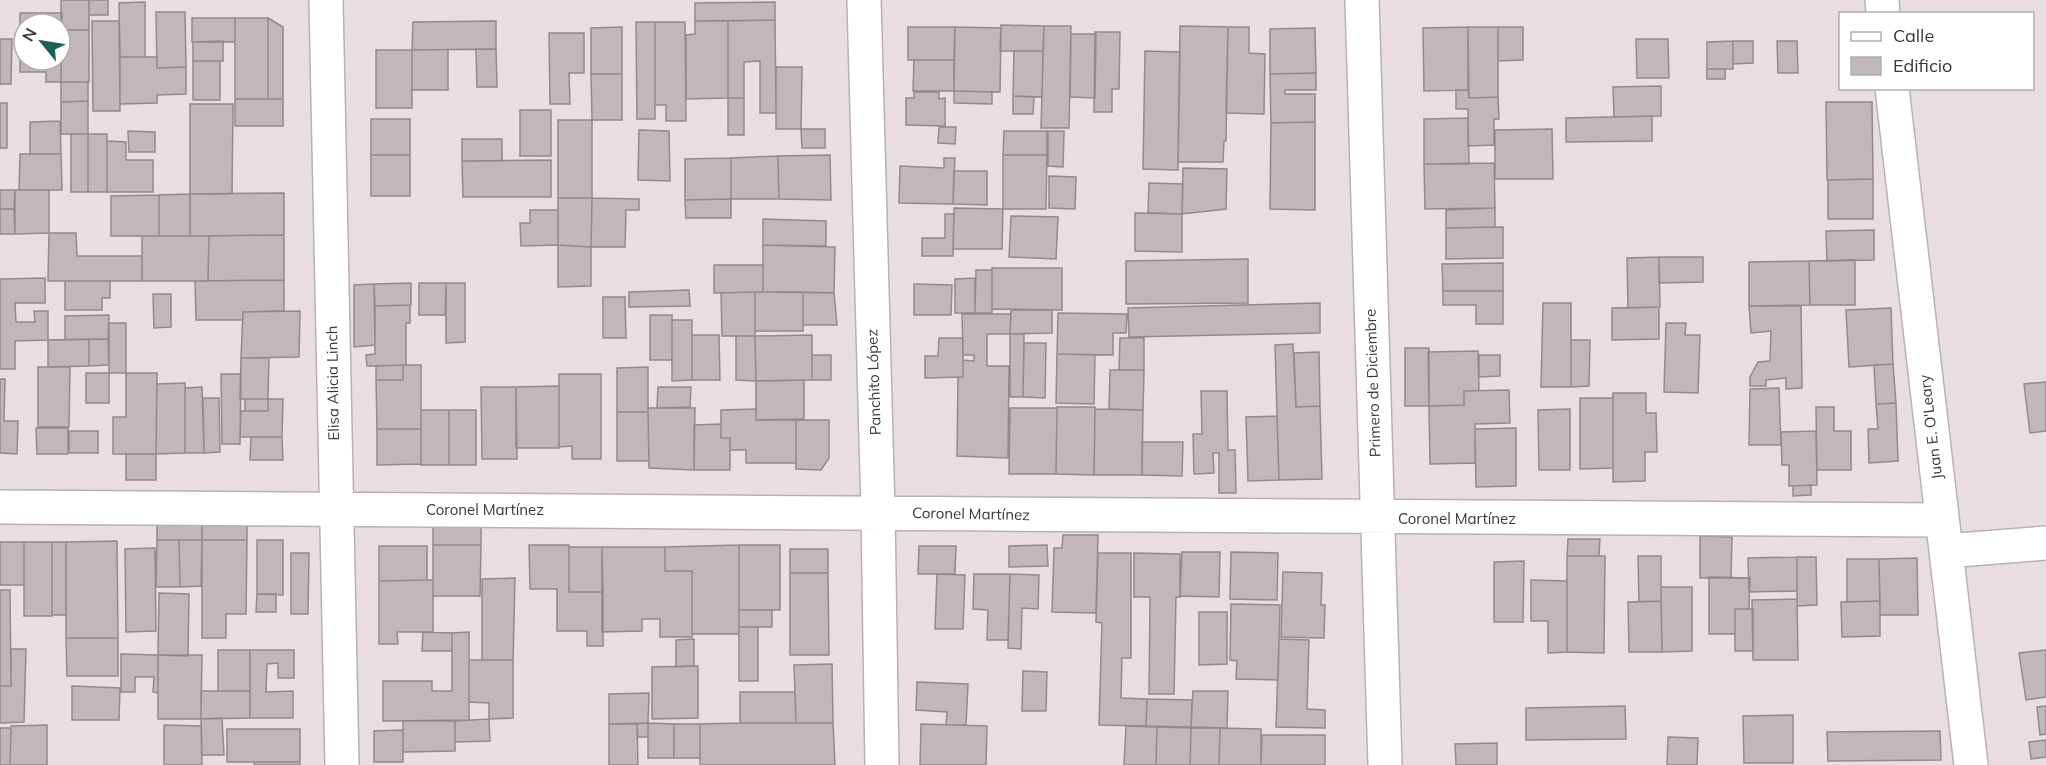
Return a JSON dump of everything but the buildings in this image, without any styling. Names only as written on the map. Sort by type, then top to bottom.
[{"type":"street","name":"Elisa Alicia Linch","points":[[326,0],[342,765]]},
{"type":"street","name":"Panchito López","points":[[864,0],[878,512],[882,765]]},
{"type":"street","name":"Primero de Diciembre","points":[[1362,0],[1385,765]]},
{"type":"street","name":"Juan E. O'Leary","points":[[1892,90],[1971,765]]},
{"type":"street","name":"Coronel Martínez","points":[[0,507],[878,512],[1377,519],[1944,535],[2046,543]]}]
